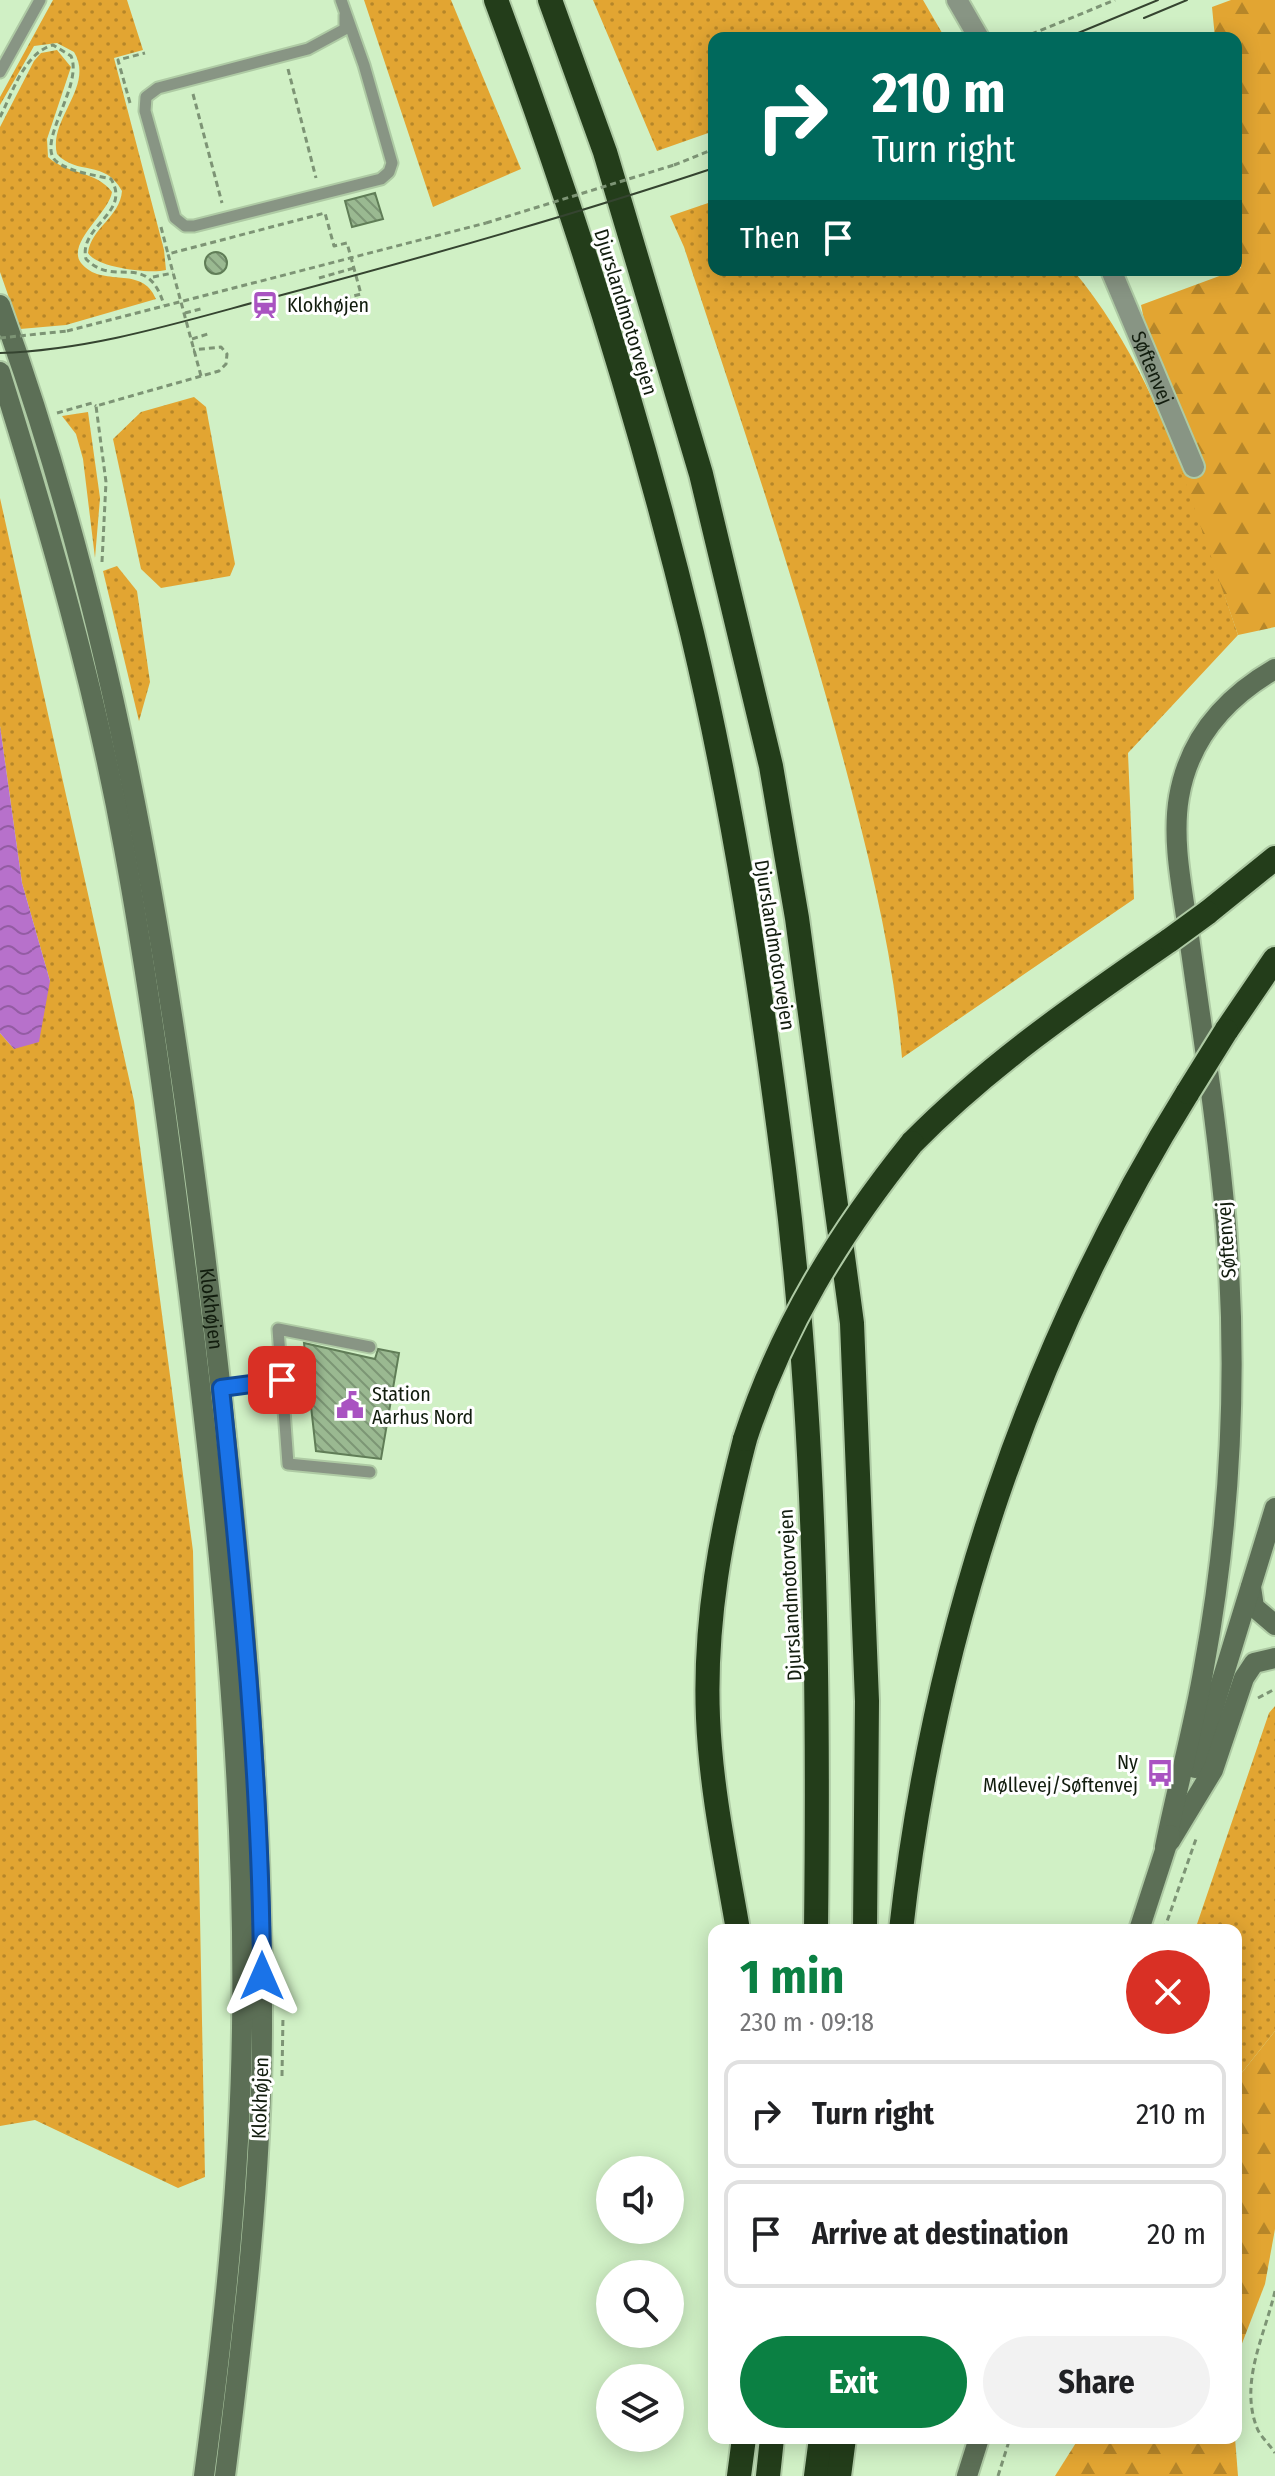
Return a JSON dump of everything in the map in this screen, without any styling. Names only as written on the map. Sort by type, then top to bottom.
[{"type":"highway","name":"Djurslandmotorvejen","points":[[496,0],[556,167],[612,340],[654,491],[693,636],[751,937],[785,1172],[801,1334],[819,1690],[816,1924]]},
{"type":"highway","name":"Djurslandmotorvejen","points":[[550,0],[605,152],[701,474],[771,766],[797,918],[834,1165],[852,1323],[863,1520],[867,1701],[865,1924]]},
{"type":"highway","points":[[737,1924],[716,1800],[708,1716],[713,1593],[722,1525],[745,1439],[762,1386],[800,1307],[843,1233],[912,1143],[958,1096],[1032,1036],[1207,913],[1275,858]]},
{"type":"highway","points":[[902,1924],[924,1767],[969,1581],[1003,1475],[1074,1301],[1147,1157],[1275,959]]},
{"type":"highway","points":[[739,2476],[743,2444]]},
{"type":"highway","points":[[768,2476],[771,2444]]},
{"type":"highway","points":[[816,2476],[820,2444]]},
{"type":"highway","points":[[839,2476],[843,2444]]},
{"type":"street","points":[[957,0],[976,32]]},
{"type":"street","name":"Søftenvej","points":[[1114,276],[1194,467]]},
{"type":"street","name":"Klokhøjen","points":[[0,305],[65,507],[112,689],[140,822],[182,1074],[221,1388],[250,1685],[261,1868],[262,2016],[255,2208],[225,2476]]},
{"type":"street","name":"Klokhøjen","points":[[0,372],[45,516],[123,843],[161,1076],[203,1406],[226,1641],[240,1868],[242,2028],[235,2207],[204,2476]]},
{"type":"street","name":"Søftenvej","points":[[1141,1924],[1165,1847],[1204,1669],[1217,1591],[1227,1490],[1233,1377],[1224,1211],[1181,874],[1179,800],[1184,773],[1201,733],[1232,697],[1275,669]]},
{"type":"street","name":"Søftenvej","points":[[1165,1847],[1185,1799],[1275,1508]]},
{"type":"street","points":[[1251,1584],[1254,1607],[1275,1625]]},
{"type":"street","points":[[1165,1847],[1213,1770],[1244,1678],[1254,1663],[1275,1658]]},
{"type":"street","points":[[967,2476],[977,2444]]},
{"type":"lane","points":[[0,72],[40,0]]},
{"type":"lane","points":[[341,0],[392,163],[389,172],[381,179],[185,226],[175,218],[145,111],[146,97],[158,88],[284,55],[334,38],[345,29],[345,15]]},
{"type":"lane","points":[[370,1347],[278,1329],[288,1464],[370,1472]]},
{"type":"lane","points":[[221,1388],[282,1380]]},
{"type":"path","points":[[1037,32],[1115,0]]},
{"type":"path","points":[[0,117],[30,59],[40,49],[53,45],[71,56],[75,77],[51,139],[52,156],[59,164],[111,179],[117,197],[115,205],[87,240],[86,259],[94,267],[147,273],[164,305]]},
{"type":"path","points":[[118,60],[145,53]]},
{"type":"path","points":[[284,55],[334,246],[347,243],[361,294],[326,303]]},
{"type":"path","points":[[189,80],[231,238]]},
{"type":"path","points":[[0,338],[67,331],[486,223],[674,165],[708,151]]},
{"type":"path","points":[[201,376],[168,254],[325,213]]},
{"type":"path","points":[[319,278],[354,268]]},
{"type":"path","points":[[151,278],[173,273]]},
{"type":"path","points":[[184,313],[204,308]]},
{"type":"path","points":[[190,339],[211,333]]},
{"type":"path","points":[[51,414],[92,403],[96,406],[223,368],[227,354],[215,346],[193,350]]},
{"type":"path","points":[[96,406],[106,482],[101,573]]},
{"type":"path","points":[[1275,2291],[1258,2344],[1252,2405],[1257,2429],[1275,2453]]},
{"type":"path","points":[[998,2476],[1008,2444]]},
{"type":"green space","points":[[53,0],[127,0],[143,50],[114,58],[164,250],[166,270],[112,266],[88,253],[94,236],[116,208],[122,191],[107,175],[73,165],[57,154],[59,128],[79,77],[74,52],[57,43],[34,46],[0,105],[0,97]]},
{"type":"green space","points":[[364,0],[451,0],[521,169],[433,207]]},
{"type":"green space","points":[[593,0],[923,0],[942,32],[708,32],[708,133],[657,151]]},
{"type":"green space","points":[[1231,0],[1275,0],[1275,627],[1238,635],[1165,423],[1141,305],[1219,276],[1242,276],[1242,32],[1214,32],[1212,7]]},
{"type":"green space","points":[[57,50],[71,67],[47,139],[48,157],[63,167],[98,180],[112,192],[79,246],[81,263],[100,275],[141,282],[150,288],[156,299],[66,325],[20,329],[0,272],[0,127],[34,61],[41,53]]},
{"type":"green space","points":[[708,203],[708,276],[1078,276],[1103,310],[1152,398],[1190,492],[1238,635],[1128,753],[1134,899],[902,1058],[880,909],[826,697],[747,439],[684,247],[670,216]]},
{"type":"green space","points":[[194,397],[206,407],[235,564],[230,576],[161,588],[141,569],[113,439],[141,412]]},
{"type":"green space","points":[[88,412],[100,498],[95,558],[83,459],[76,434],[62,416]]},
{"type":"green space","points":[[0,498],[134,1101],[193,1551],[205,2177],[178,2188],[35,2120],[0,2126],[0,1033],[14,1049],[50,981],[22,883],[0,726]]},
{"type":"green space","points":[[117,566],[137,591],[150,682],[139,721],[103,571]]},
{"type":"green space","points":[[1275,1706],[1275,2031],[1242,2072],[1242,1924],[1197,1924],[1269,1713]]},
{"type":"green space","points":[[1275,2031],[1275,2229],[1265,2284],[1242,2343],[1242,2072]]},
{"type":"green space","points":[[1075,2444],[1235,2444],[1238,2476],[1055,2476]]},
{"type":"water","points":[[0,726],[22,883],[50,981],[39,1042],[14,1049],[0,1033]]},
{"type":"building","points":[[375,193],[383,219],[352,227],[345,201]]},
{"type":"building","points":[[212,252],[220,252],[227,263],[220,274],[212,274],[205,267],[205,259]]},
{"type":"building","name":"Station Aarhus Nord","points":[[304,1343],[375,1359],[378,1349],[399,1353],[381,1459],[316,1451]]},
{"type":"tram line","points":[[1081,32],[1158,0]]},
{"type":"tram line","points":[[1144,18],[1187,0]]},
{"type":"tram line","points":[[0,353],[71,346],[175,324],[497,235],[708,170]]},
{"type":"place","name":"Klokhøjen","points":[[265,305]]},
{"type":"place","name":"Station Aarhus Nord","points":[[350,1405]]},
{"type":"place","name":"Ny Møllevej/Søftenvej","points":[[1160,1773]]},
{"type":"route","points":[[262,1976],[261,1868],[249,1669],[221,1388],[282,1380]]}]
